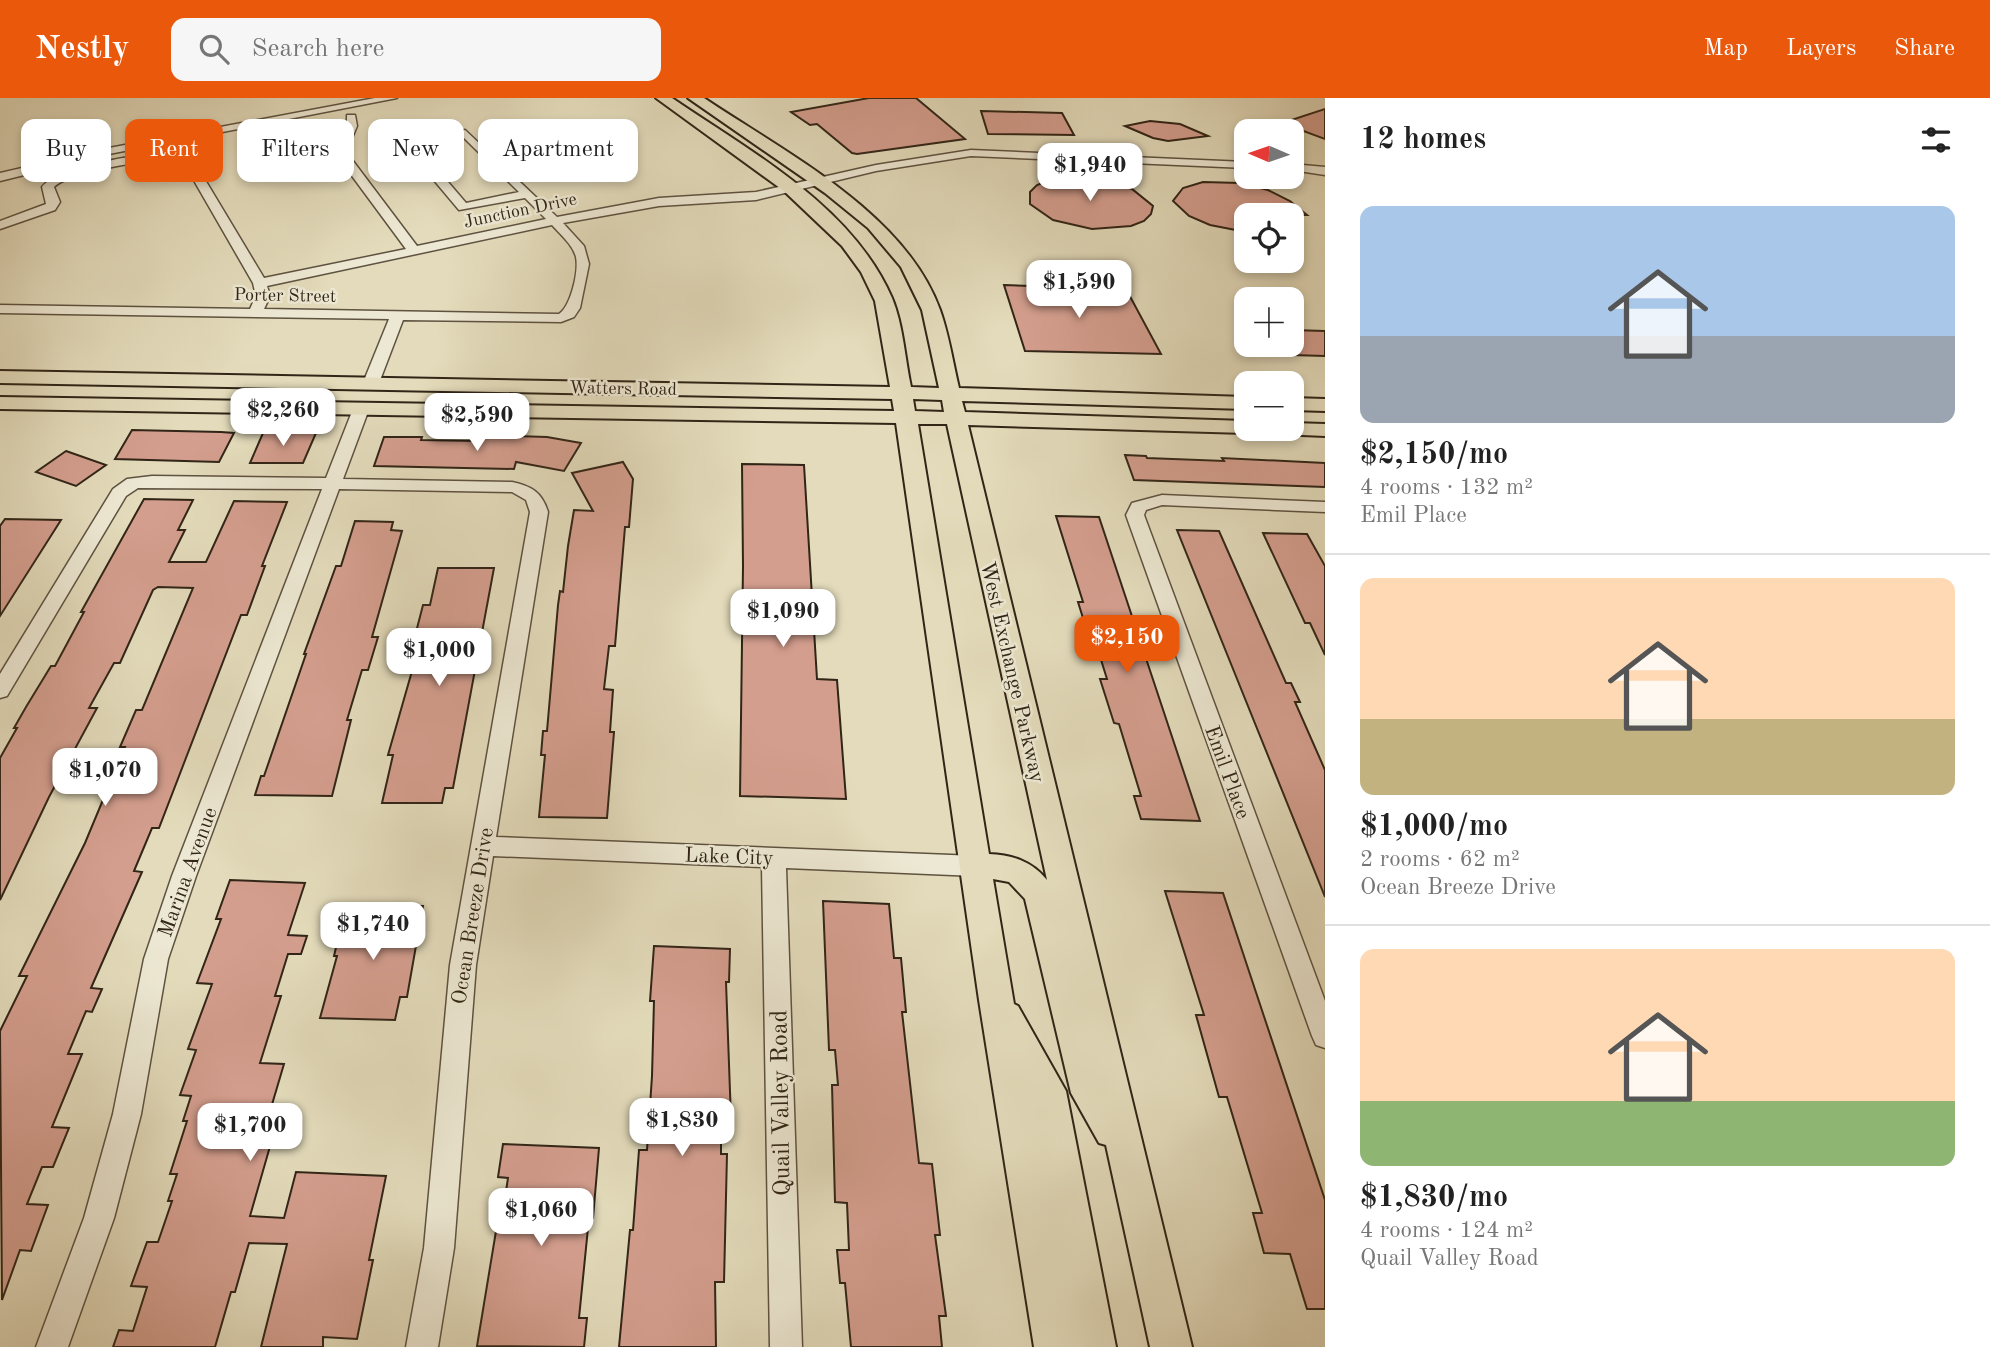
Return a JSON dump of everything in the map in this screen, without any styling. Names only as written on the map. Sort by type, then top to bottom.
[{"type":"main road","points":[[663,98],[788,188],[844,235],[879,285],[889,315],[996,1000],[1055,1347]]},
{"type":"main road","name":"West Exchange Parkway","points":[[695,98],[818,181],[874,224],[909,265],[931,310],[1171,1347]]},
{"type":"main road","name":"Watters Road","points":[[0,377],[371,383],[904,405],[1234,403]]},
{"type":"main road","name":"Watters Road","points":[[0,403],[362,409],[904,405]]},
{"type":"main road","points":[[1304,404],[1325,405]]},
{"type":"main road","name":"Watters Road","points":[[952,406],[1234,426]]},
{"type":"main road","points":[[1304,429],[1325,430]]},
{"type":"main road","points":[[976,866],[1011,867],[1029,879],[1040,895],[1089,1093],[1124,1150]]},
{"type":"main road","points":[[996,1000],[1048,1091],[1095,1347]]},
{"type":"street","points":[[111,148],[327,103],[392,98]]},
{"type":"street","points":[[353,100],[352,126],[341,150],[414,251]]},
{"type":"street","points":[[327,103],[351,117]]},
{"type":"street","points":[[526,194],[463,207],[412,149],[417,143],[465,133],[554,221]]},
{"type":"street","name":"Junction Drive","points":[[261,283],[637,204],[742,198],[931,158],[993,152],[1132,162],[1234,166]]},
{"type":"street","points":[[0,225],[51,207],[54,202],[48,187],[52,181],[93,169],[181,155],[188,157],[261,283],[263,296],[255,314]]},
{"type":"street","points":[[0,168],[21,167]]},
{"type":"street","points":[[0,177],[21,167]]},
{"type":"street","points":[[1304,168],[1325,171]]},
{"type":"street","name":"Porter Street","points":[[0,309],[550,319],[568,315],[575,307],[582,253],[554,221]]},
{"type":"street","points":[[371,383],[397,316]]},
{"type":"street","name":"Marina Avenue","points":[[52,1347],[99,1218],[127,1114],[156,959],[184,876],[362,409]]},
{"type":"street","points":[[0,691],[119,493],[133,483],[333,484]]},
{"type":"street","name":"Ocean Breeze Drive","points":[[333,484],[516,486],[529,491],[537,500],[539,512],[482,846],[455,1035],[439,1248],[422,1347]]},
{"type":"street","name":"Emil Place","points":[[1325,507],[1162,500],[1138,507],[1135,515],[1325,1036]]},
{"type":"street","name":"Lake City","points":[[482,846],[976,866]]},
{"type":"street","name":"Quail Valley Road","points":[[774,858],[786,1347]]},
{"type":"building","points":[[869,98],[916,98],[965,139],[857,154],[852,153],[817,124],[810,125],[791,112]]},
{"type":"building","points":[[1325,109],[1325,139],[1304,131],[1304,119],[1294,119]]},
{"type":"building","points":[[981,111],[1062,113],[1074,135],[988,134]]},
{"type":"building","points":[[1150,121],[1180,124],[1208,136],[1168,141],[1153,138],[1125,126]]},
{"type":"building","points":[[1077,178],[1106,181],[1132,189],[1153,206],[1151,214],[1144,221],[1131,226],[1092,229],[1053,220],[1030,204],[1030,192],[1037,185],[1050,180]]},
{"type":"building","points":[[1203,182],[1234,183],[1234,189],[1264,189],[1292,203],[1234,203],[1234,230],[1210,225],[1189,216],[1173,201],[1183,188]]},
{"type":"building","points":[[1004,285],[1126,289],[1161,354],[1025,351]]},
{"type":"building","points":[[1304,330],[1325,331],[1325,356],[1304,355]]},
{"type":"building","points":[[132,430],[234,433],[219,462],[115,459]]},
{"type":"building","points":[[263,433],[316,433],[303,463],[250,463]]},
{"type":"building","points":[[483,435],[547,437],[581,443],[564,471],[516,462],[514,469],[374,466],[384,437],[481,441]]},
{"type":"building","points":[[66,451],[106,465],[76,486],[36,472]]},
{"type":"building","points":[[1125,455],[1147,458],[1224,461],[1222,458],[1325,463],[1325,487],[1134,480]]},
{"type":"building","points":[[623,462],[633,479],[629,527],[625,527],[615,646],[609,646],[604,689],[613,690],[610,732],[614,732],[607,818],[539,817],[545,755],[541,755],[543,731],[547,731],[558,605],[560,591],[563,592],[574,510],[593,511],[572,473]]},
{"type":"building","points":[[742,464],[804,465],[817,679],[837,680],[846,799],[740,796]]},
{"type":"building","points":[[144,499],[193,500],[178,530],[185,530],[169,562],[206,562],[234,501],[287,502],[262,566],[265,566],[247,615],[241,615],[159,828],[152,828],[134,871],[142,872],[91,988],[102,989],[92,1012],[86,1011],[68,1054],[82,1054],[52,1127],[69,1128],[53,1167],[42,1167],[27,1204],[48,1205],[31,1251],[20,1250],[2,1300],[0,1031],[27,976],[19,976],[85,843],[125,747],[120,747],[136,710],[142,710],[193,588],[158,587],[153,590],[120,663],[114,663],[89,708],[97,708],[49,797],[0,900],[0,758],[26,707],[51,666],[55,666],[84,612],[81,612]]},
{"type":"building","points":[[1056,516],[1099,517],[1200,821],[1141,819],[1134,796],[1141,796],[1119,724],[1114,723],[1100,679],[1107,679],[1088,618],[1083,618],[1078,602],[1083,602]]},
{"type":"building","points":[[5,519],[61,520],[0,616],[0,526]]},
{"type":"building","points":[[355,521],[393,522],[391,530],[402,531],[372,637],[378,637],[368,670],[362,670],[347,720],[351,720],[332,796],[255,795],[261,776],[264,776],[336,566],[341,566]]},
{"type":"building","points":[[1177,530],[1219,531],[1286,683],[1291,683],[1300,702],[1295,702],[1325,770],[1325,897]]},
{"type":"building","points":[[1263,533],[1307,534],[1325,566],[1325,655],[1310,623],[1305,623]]},
{"type":"building","points":[[438,568],[494,568],[453,788],[445,788],[442,803],[382,803],[393,755],[388,755],[412,671],[406,671],[423,605],[430,605]]},
{"type":"building","points":[[230,880],[305,883],[288,935],[307,936],[301,954],[288,954],[275,996],[281,996],[260,1063],[284,1064],[263,1135],[273,1136],[250,1216],[284,1218],[296,1172],[386,1176],[357,1339],[323,1337],[323,1347],[261,1347],[287,1244],[249,1243],[215,1347],[113,1347],[119,1330],[133,1331],[147,1287],[131,1286],[147,1242],[158,1242],[172,1201],[168,1201],[177,1174],[170,1174],[187,1121],[183,1121],[191,1096],[180,1095],[196,1050],[188,1049],[212,984],[197,983],[221,919],[216,919]]},
{"type":"building","points":[[1165,891],[1223,893],[1325,1200],[1325,1309],[1307,1309],[1290,1254],[1264,1253],[1253,1213],[1262,1213],[1227,1097],[1219,1097],[1196,1015],[1204,1015]]},
{"type":"building","points":[[823,901],[889,904],[894,958],[901,958],[906,1012],[902,1012],[919,1163],[932,1164],[940,1235],[935,1235],[946,1316],[939,1316],[942,1347],[851,1347],[845,1283],[840,1283],[837,1250],[849,1250],[847,1203],[835,1202],[832,1085],[838,1085],[835,1050],[829,1050]]},
{"type":"building","points":[[346,905],[423,906],[407,997],[400,997],[395,1020],[320,1018],[337,956],[334,956]]},
{"type":"building","points":[[654,946],[730,949],[729,982],[726,982],[731,1119],[721,1119],[721,1154],[727,1154],[724,1282],[715,1282],[716,1347],[619,1347],[630,1230],[633,1230],[639,1150],[647,1150],[652,1076],[654,1001],[650,1001]]},
{"type":"building","points":[[503,1144],[599,1148],[593,1218],[589,1218],[579,1318],[587,1318],[584,1347],[477,1346],[497,1225],[501,1225],[508,1178],[498,1177]]}]
